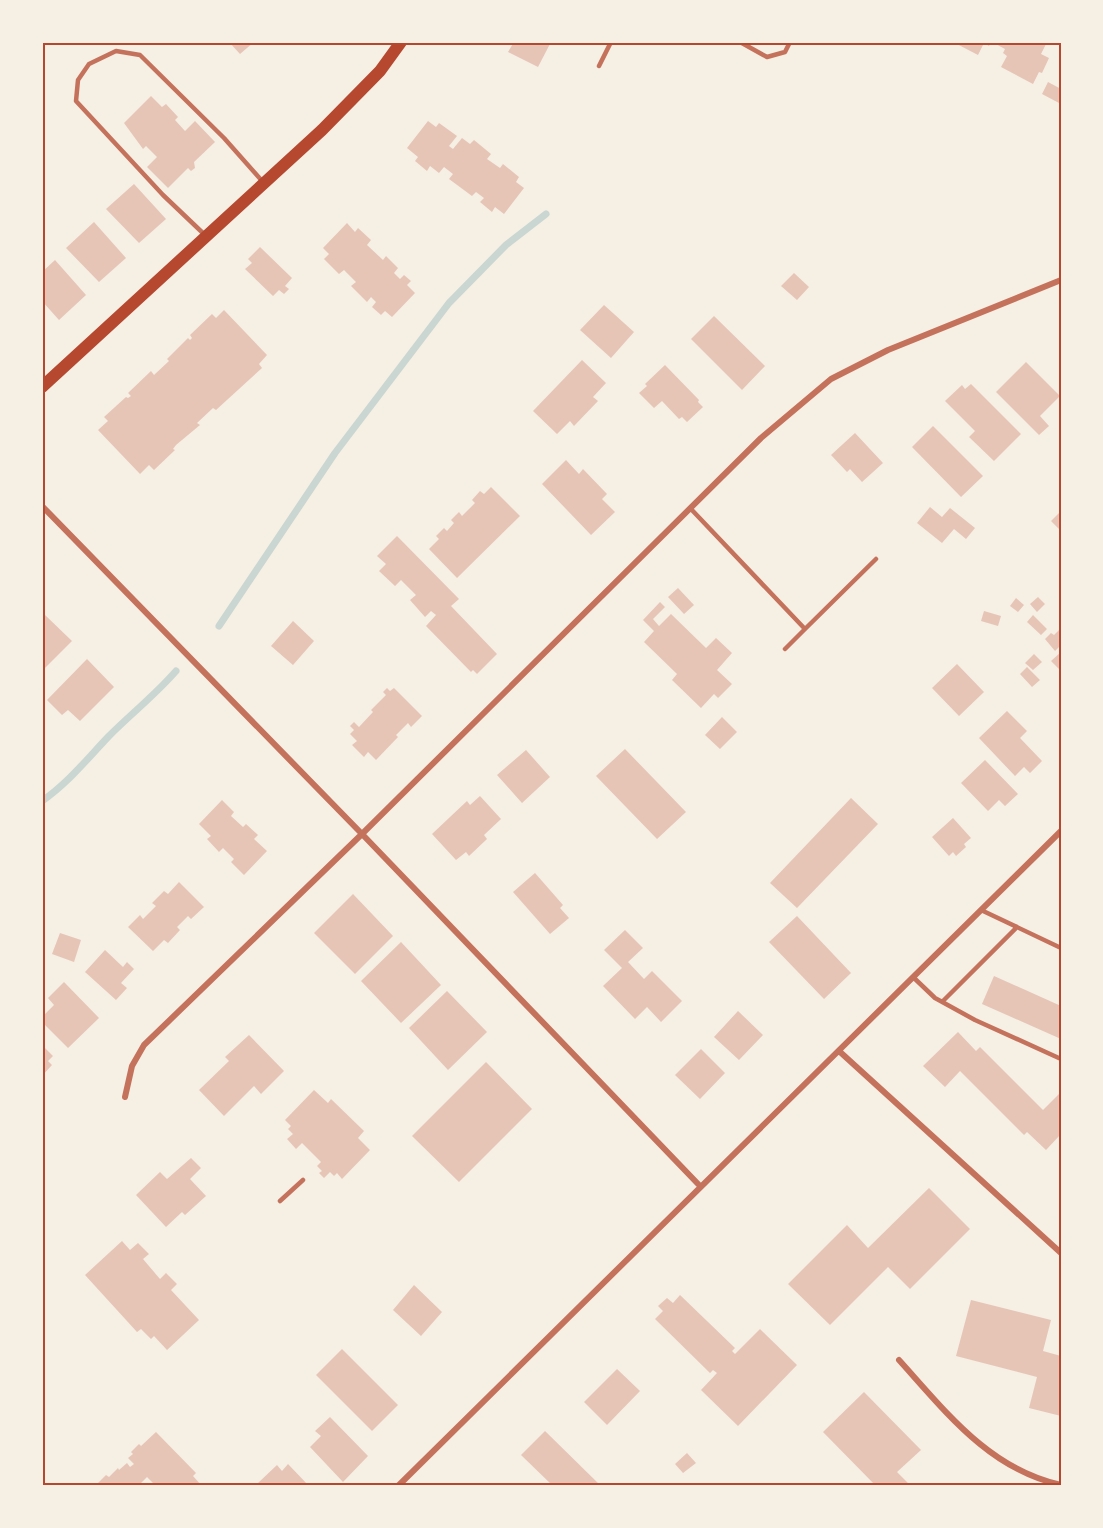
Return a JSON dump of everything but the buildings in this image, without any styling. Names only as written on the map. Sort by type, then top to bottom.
[{"type":"main road","points":[[42,387],[322,130],[372,79],[397,43]]},
{"type":"street","points":[[125,1097],[132,1066],[144,1045],[362,834],[761,438],[831,379],[888,350],[1061,280]]},
{"type":"street","points":[[42,506],[362,834],[700,1186]]},
{"type":"street","points":[[398,1486],[1061,831]]},
{"type":"street","points":[[839,1051],[1061,1253]]},
{"type":"street","points":[[899,1360],[974,1439],[1001,1461],[1029,1475],[1061,1485]]},
{"type":"lane","points":[[599,66],[611,42]]},
{"type":"lane","points":[[740,42],[767,57],[785,52],[790,42]]},
{"type":"lane","points":[[206,236],[163,195],[76,101],[78,80],[89,64],[116,51],[140,55],[224,138],[264,183]]},
{"type":"lane","points":[[690,508],[806,629]]},
{"type":"lane","points":[[785,649],[876,559]]},
{"type":"lane","points":[[981,909],[1061,948]]},
{"type":"lane","points":[[942,1002],[1017,927]]},
{"type":"lane","points":[[913,977],[942,1002],[975,1020],[1061,1059]]},
{"type":"lane","points":[[280,1201],[303,1180]]},
{"type":"waterway","points":[[219,626],[335,453],[449,303],[506,245],[546,214]]},
{"type":"waterway","points":[[42,801],[69,779],[109,736],[176,671]]}]
